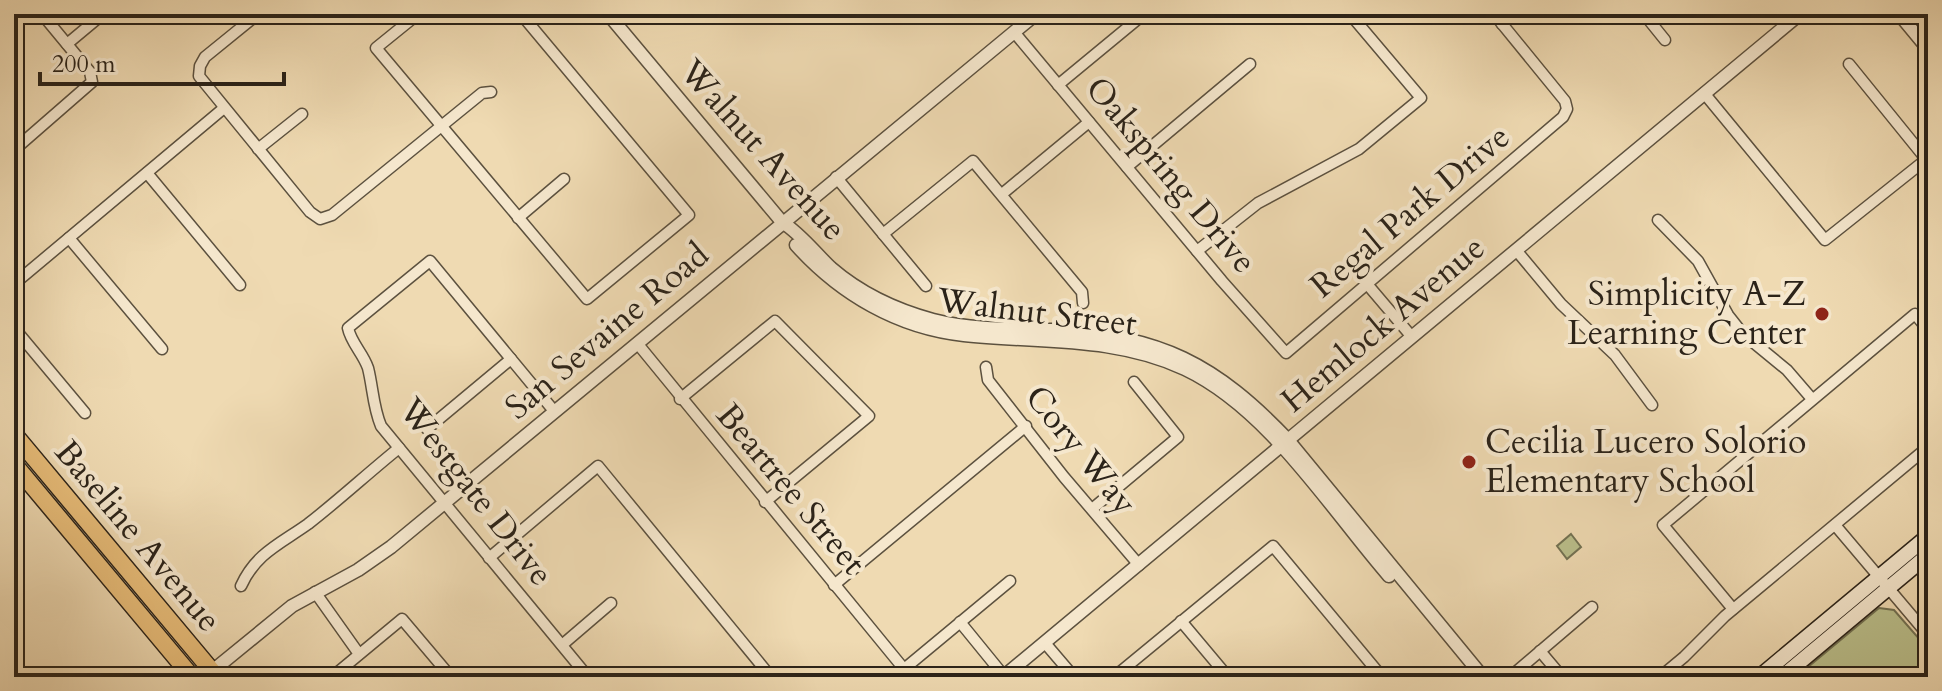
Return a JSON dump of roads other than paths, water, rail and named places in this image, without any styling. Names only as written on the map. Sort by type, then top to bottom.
[{"type":"main road","name":"Baseline Avenue","points":[[14,434],[211,675]]},
{"type":"main road","name":"Baseline Avenue","points":[[14,464],[192,677]]},
{"type":"main road","points":[[1782,677],[1883,583],[1928,536]]},
{"type":"main road","points":[[1759,677],[1883,583],[1928,555]]},
{"type":"street","points":[[14,150],[87,89],[92,79],[90,72],[42,14]]},
{"type":"street","points":[[67,44],[103,14]]},
{"type":"street","points":[[258,14],[205,57],[199,71],[201,80],[310,212],[320,219],[332,215],[482,93],[491,92]]},
{"type":"street","points":[[418,14],[376,48],[587,299],[689,215],[521,14]]},
{"type":"street","name":"Walnut Avenue","points":[[608,14],[782,222],[834,271],[856,286],[900,309],[934,320],[964,325],[1113,335],[1137,340],[1188,359],[1226,382],[1262,412],[1284,443]]},
{"type":"street","name":"San Sevaine Road","points":[[211,675],[267,625],[391,547],[1036,14]]},
{"type":"street","points":[[1058,85],[1144,14]]},
{"type":"street","points":[[1197,251],[1258,203],[1359,149],[1421,98],[1350,14]]},
{"type":"street","points":[[1494,14],[1502,24],[1514,14]]},
{"type":"street","points":[[1644,14],[1665,40]]},
{"type":"street","name":"Hemlock Avenue","points":[[1004,676],[1800,14]]},
{"type":"street","points":[[1899,14],[1928,49]]},
{"type":"street","points":[[1919,14],[1928,25]]},
{"type":"street","name":"Regal Park Drive","points":[[1286,353],[1563,117],[1567,109],[1565,101],[1502,24]]},
{"type":"street","name":"Oakspring Drive","points":[[1014,32],[1286,353]]},
{"type":"street","points":[[1127,167],[1250,64]]},
{"type":"street","points":[[1704,93],[1825,240],[1927,159],[1849,64]]},
{"type":"street","points":[[15,280],[224,108]]},
{"type":"street","points":[[258,149],[302,114]]},
{"type":"street","points":[[1002,194],[1089,122]]},
{"type":"street","points":[[883,234],[973,161],[1082,292],[1083,303]]},
{"type":"street","points":[[147,173],[240,285]]},
{"type":"street","points":[[836,177],[926,286]]},
{"type":"street","points":[[518,218],[564,179]]},
{"type":"street","points":[[1658,220],[1698,261],[1728,315],[1743,334],[1787,370],[1812,399]]},
{"type":"street","points":[[69,238],[162,349]]},
{"type":"street","points":[[1516,250],[1561,304],[1615,355],[1652,405]]},
{"type":"street","name":"Westgate Drive","points":[[511,359],[430,261],[348,328],[367,366],[375,411],[381,426],[588,677]]},
{"type":"street","points":[[1367,284],[1412,337]]},
{"type":"street","points":[[1733,609],[1663,525],[1915,314],[1928,330]]},
{"type":"street","points":[[680,399],[775,321],[869,416],[765,502]]},
{"type":"street","points":[[14,328],[85,413]]},
{"type":"street","name":"Beartree Street","points":[[637,343],[904,669],[960,622]]},
{"type":"street","points":[[427,429],[511,359],[554,411]]},
{"type":"street","name":"Cory Way","points":[[986,367],[988,380],[1139,565]]},
{"type":"street","points":[[1092,509],[1178,437],[1134,382]]},
{"type":"street","points":[[834,585],[1026,426]]},
{"type":"street","points":[[1284,443],[1473,677]]},
{"type":"street","points":[[1284,443],[1483,677]]},
{"type":"street","points":[[1660,677],[1733,609],[1928,447]]},
{"type":"street","points":[[241,586],[249,567],[307,525],[399,448]]},
{"type":"street","points":[[489,558],[598,466],[771,677]]},
{"type":"street","points":[[1835,525],[1928,635]]},
{"type":"street","points":[[1114,677],[1273,546],[1382,677]]},
{"type":"street","points":[[1004,676],[960,622],[1010,581]]},
{"type":"street","points":[[315,592],[359,654]]},
{"type":"street","points":[[562,645],[611,603]]},
{"type":"street","points":[[1510,677],[1592,607]]},
{"type":"street","points":[[332,677],[402,619],[451,677]]},
{"type":"street","points":[[1181,621],[1228,677]]},
{"type":"street","points":[[1045,643],[1074,677]]},
{"type":"street","points":[[1540,651],[1562,677]]},
{"type":"place","name":"Simplicity A-Z Learning Center","points":[[1822,314]]},
{"type":"place","name":"Cecilia Lucero Solorio Elementary School","points":[[1469,462]]}]
